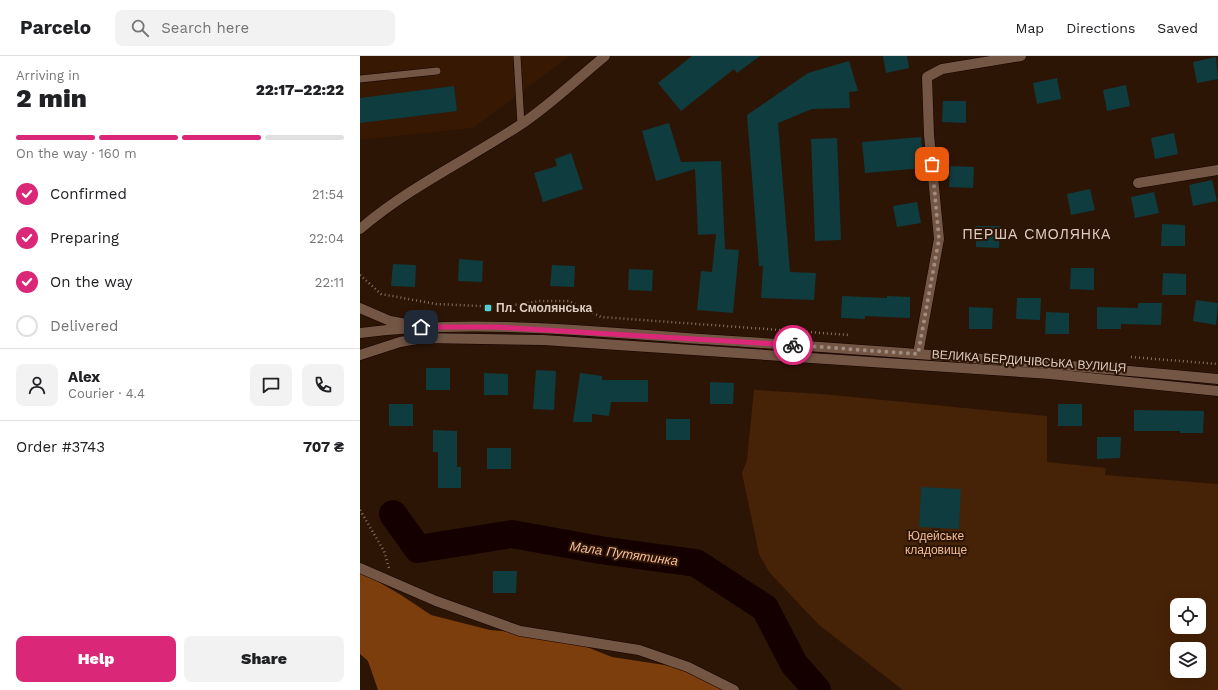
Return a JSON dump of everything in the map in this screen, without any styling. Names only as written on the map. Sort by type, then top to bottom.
[{"type":"main road","points":[[918,354],[939,239],[929,135],[927,77],[942,69],[1021,56]]},
{"type":"main road","points":[[360,229],[378,214],[424,183],[521,124],[600,58]]},
{"type":"main road","points":[[1138,184],[1218,170]]},
{"type":"main road","points":[[360,308],[390,321],[421,327]]},
{"type":"main road","points":[[360,333],[421,327]]},
{"type":"main road","name":"ВЕЛИКА БЕРДИЧІВСЬКА ВУЛИЦЯ","points":[[421,327],[496,327],[585,331],[918,354],[1218,379]]},
{"type":"main road","name":"ВЕЛИКА БЕРДИЧІВСЬКА ВУЛИЦЯ","points":[[360,355],[400,342],[423,338],[543,340],[1050,374],[1218,392]]},
{"type":"main road","points":[[360,568],[436,601],[520,631],[639,650],[688,666],[734,690]]},
{"type":"lane","points":[[517,56],[521,124]]},
{"type":"lane","points":[[360,79],[437,71]]},
{"type":"path","points":[[360,275],[381,294],[436,304],[500,307],[540,301],[568,301],[601,317],[850,335]]},
{"type":"path","points":[[1124,356],[1218,364]]},
{"type":"path","points":[[360,510],[384,551],[394,583]]},
{"type":"shaded area","points":[[360,56],[570,56],[473,128],[360,140]]},
{"type":"shaded area","points":[[360,571],[431,615],[490,630],[559,636],[612,657],[684,668],[732,690],[378,690],[368,661],[360,654]]},
{"type":"green space","name":"Юдейське кладовище","points":[[754,390],[822,394],[1047,416],[1047,462],[1106,468],[1105,475],[1218,484],[1218,690],[903,690],[819,625],[769,572],[759,554],[742,473],[747,460]]},
{"type":"building","points":[[692,56],[760,56],[737,73],[734,69],[681,111],[658,83]]},
{"type":"building","points":[[883,56],[907,56],[909,68],[886,73]]},
{"type":"building","points":[[1216,57],[1218,79],[1197,83],[1193,62]]},
{"type":"building","points":[[849,61],[858,91],[849,92],[850,108],[812,109],[778,123],[790,272],[816,273],[814,300],[761,298],[763,266],[759,266],[747,115],[808,73]]},
{"type":"building","points":[[1057,78],[1061,99],[1037,104],[1033,83]]},
{"type":"building","points":[[1126,85],[1130,106],[1107,111],[1103,90]]},
{"type":"building","points":[[454,86],[457,111],[360,123],[360,98]]},
{"type":"building","points":[[943,101],[966,101],[966,123],[942,122]]},
{"type":"building","points":[[669,123],[681,162],[721,161],[725,249],[739,250],[733,313],[697,310],[701,271],[712,272],[716,234],[698,235],[695,169],[656,181],[642,131]]},
{"type":"building","points":[[1174,133],[1178,154],[1155,159],[1151,138]]},
{"type":"building","points":[[921,137],[924,168],[865,173],[862,142]]},
{"type":"building","points":[[837,138],[841,240],[815,241],[811,139]]},
{"type":"building","points":[[571,153],[583,189],[543,202],[534,173],[557,166],[555,159]]},
{"type":"building","points":[[950,166],[974,167],[973,188],[949,187]]},
{"type":"building","points":[[1212,180],[1217,201],[1193,206],[1189,185]]},
{"type":"building","points":[[1090,189],[1095,210],[1071,215],[1067,194]]},
{"type":"building","points":[[1154,192],[1159,213],[1135,218],[1131,197]]},
{"type":"building","points":[[917,202],[921,223],[897,227],[893,206]]},
{"type":"building","points":[[1162,224],[1185,225],[1185,246],[1161,246]]},
{"type":"building","points":[[976,226],[1000,226],[999,248],[976,247]]},
{"type":"building","points":[[459,259],[483,261],[482,282],[458,281]]},
{"type":"building","points":[[393,264],[416,265],[415,287],[391,286]]},
{"type":"building","points":[[552,265],[575,266],[574,287],[550,286]]},
{"type":"building","points":[[1071,268],[1094,268],[1094,290],[1070,289]]},
{"type":"building","points":[[629,269],[653,270],[652,291],[628,290]]},
{"type":"building","points":[[1163,273],[1186,274],[1186,295],[1162,295]]},
{"type":"building","points":[[842,296],[887,298],[887,296],[910,297],[910,318],[865,316],[865,319],[841,318]]},
{"type":"building","points":[[1017,298],[1041,298],[1040,320],[1016,319]]},
{"type":"building","points":[[1196,300],[1218,303],[1216,325],[1193,321]]},
{"type":"building","points":[[1138,303],[1162,303],[1161,325],[1121,324],[1121,329],[1097,329],[1097,307],[1138,308]]},
{"type":"building","points":[[969,307],[993,308],[992,329],[969,329]]},
{"type":"building","points":[[1046,312],[1069,313],[1069,334],[1045,334]]},
{"type":"building","points":[[426,368],[450,368],[450,390],[426,390]]},
{"type":"building","points":[[536,370],[556,371],[554,410],[533,409]]},
{"type":"building","points":[[484,373],[508,374],[508,395],[484,395]]},
{"type":"building","points":[[580,373],[602,376],[602,380],[648,380],[648,402],[611,402],[609,416],[592,414],[592,422],[573,422]]},
{"type":"building","points":[[710,382],[734,383],[733,404],[710,404]]},
{"type":"building","points":[[389,404],[413,404],[413,426],[389,426]]},
{"type":"building","points":[[1058,404],[1082,404],[1082,426],[1058,426]]},
{"type":"building","points":[[1134,410],[1204,411],[1203,433],[1180,433],[1180,431],[1134,431]]},
{"type":"building","points":[[666,419],[690,419],[690,440],[666,440]]},
{"type":"building","points":[[433,430],[457,431],[457,467],[461,467],[461,488],[438,488],[438,452],[433,452]]},
{"type":"building","points":[[1097,437],[1121,437],[1120,458],[1097,459]]},
{"type":"building","points":[[487,448],[511,448],[511,469],[487,469]]},
{"type":"building","points":[[921,487],[961,489],[959,529],[919,527]]},
{"type":"building","points":[[493,571],[517,571],[516,593],[493,593]]},
{"type":"waterway","name":"Мала Путятинка","points":[[393,514],[418,549],[512,534],[600,550],[696,563],[765,608],[794,664],[817,690]]},
{"type":"way so far","points":[[793,345],[918,354],[939,239],[932,164]]},
{"type":"place","name":"Пл. Смолянська","points":[[488,308]]},
{"type":"district","name":"ПЕРША СМОЛЯНКА","points":[[1037,234]]},
{"type":"route","points":[[421,327],[496,327],[585,331],[793,345]]}]
